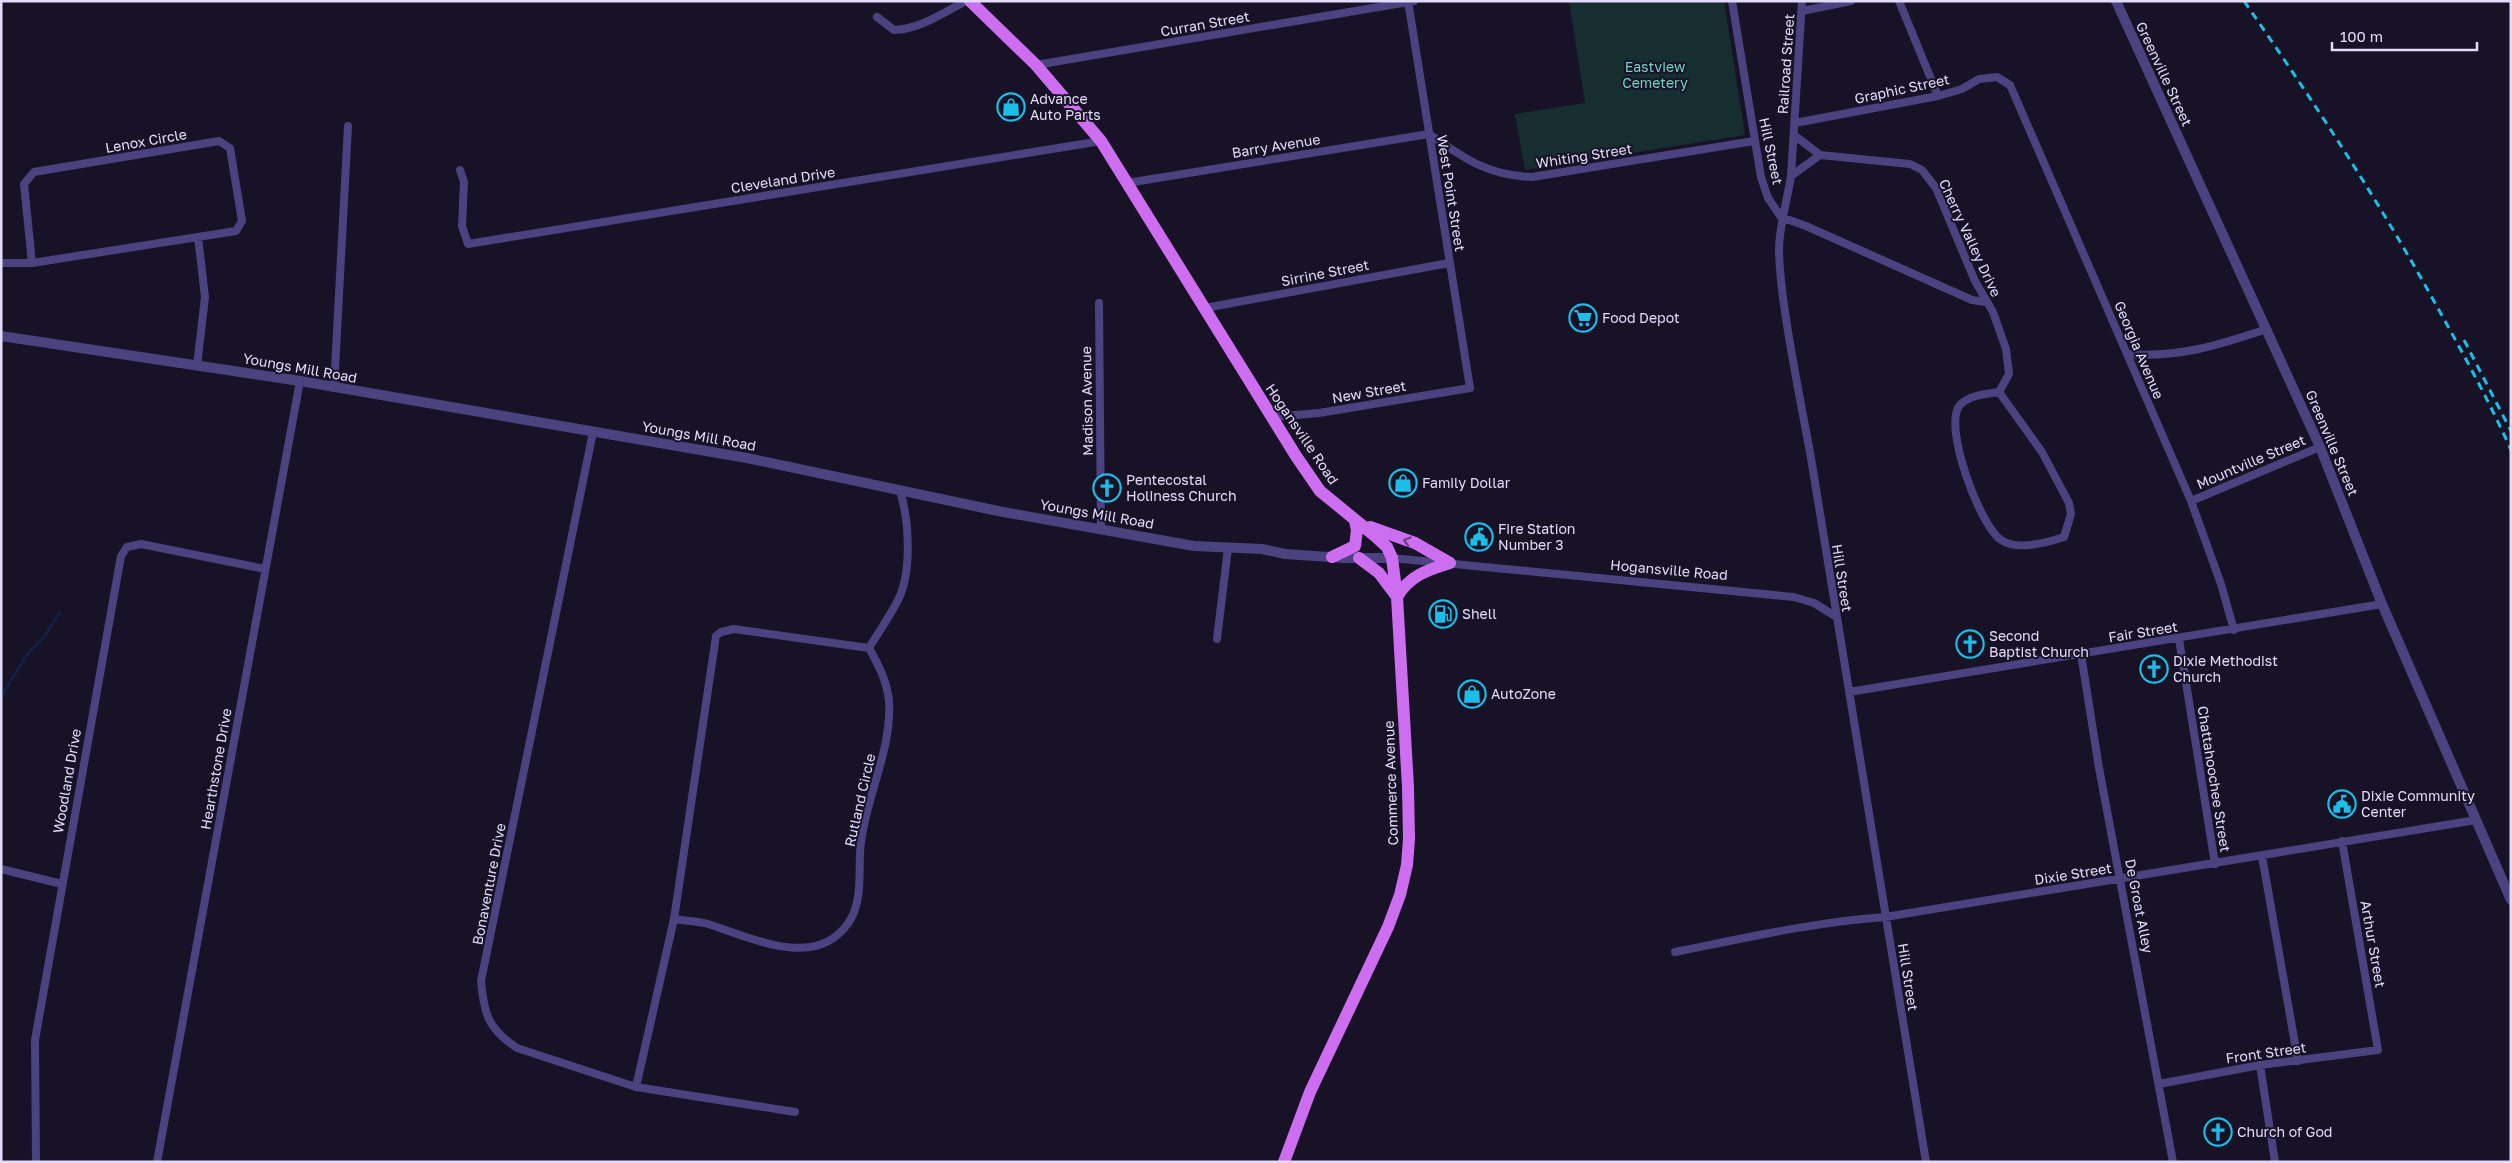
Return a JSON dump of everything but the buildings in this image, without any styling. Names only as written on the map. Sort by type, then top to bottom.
[{"type":"main road","name":"Hogansville Road","points":[[970,1],[1036,65],[1101,141],[1320,491],[1387,547],[1392,558]]},
{"type":"main road","points":[[1332,558],[1355,546],[1357,530],[1355,521]]},
{"type":"main road","points":[[1355,521],[1415,543],[1450,563]]},
{"type":"main road","points":[[1360,558],[1379,573],[1397,597],[1403,586],[1413,577],[1423,571],[1450,563]]},
{"type":"main road","name":"Commerce Avenue","points":[[1284,1162],[1310,1092],[1388,927],[1400,896],[1407,866],[1408,796],[1397,597],[1392,558]]},
{"type":"street","points":[[877,17],[894,30],[903,30],[920,25],[966,1]]},
{"type":"street","name":"Hill Street","points":[[1732,1],[1761,177],[1768,198],[1781,217],[1779,250],[1789,344],[1810,452],[1835,616],[1926,1162]]},
{"type":"street","name":"Railroad Street","points":[[1781,217],[1788,197],[1791,176],[1802,1]]},
{"type":"street","points":[[1802,11],[1851,1]]},
{"type":"street","points":[[1899,1],[1938,96]]},
{"type":"street","name":"Greenville Street","points":[[2116,1],[2320,447],[2382,604],[2511,900]]},
{"type":"street","name":"Curran Street","points":[[1036,65],[1410,2]]},
{"type":"street","name":"West Point Street","points":[[1410,2],[1429,134],[1470,388]]},
{"type":"street","name":"Graphic Street","points":[[1795,124],[1938,96],[1962,89],[1979,79],[1997,76],[2010,85]]},
{"type":"street","name":"Georgia Avenue","points":[[2010,85],[2191,501],[2221,584],[2234,630]]},
{"type":"street","points":[[334,388],[348,126]]},
{"type":"street","name":"Whiting Street","points":[[1429,134],[1471,163],[1492,172],[1514,177],[1532,177],[1754,141]]},
{"type":"street","name":"Barry Avenue","points":[[1127,183],[1429,134]]},
{"type":"street","points":[[1791,176],[1820,155],[1794,136]]},
{"type":"street","name":"Lenox Circle","points":[[1,263],[32,263],[236,231],[242,221],[230,148],[219,141],[34,172],[24,184],[32,263]]},
{"type":"street","name":"Cleveland Drive","points":[[460,170],[464,182],[462,226],[468,244],[1101,141]]},
{"type":"street","name":"Cherry Valley Drive","points":[[1820,155],[1897,162],[1922,170],[1936,188],[1986,302],[1993,312],[2006,349],[2009,374],[1999,392]]},
{"type":"street","points":[[1781,217],[1806,226],[1972,300],[1986,302]]},
{"type":"street","points":[[198,237],[205,297],[198,366]]},
{"type":"street","name":"Sirrine Street","points":[[1205,308],[1450,262]]},
{"type":"street","name":"Madison Avenue","points":[[1099,303],[1101,529]]},
{"type":"street","points":[[2127,354],[2155,356],[2207,349],[2267,329]]},
{"type":"street","name":"Youngs Mill Road","points":[[1,336],[300,381],[747,458],[900,492],[1194,546],[1332,558],[1392,558]]},
{"type":"street","name":"Hearthstone Drive","points":[[157,1162],[300,381]]},
{"type":"street","name":"New Street","points":[[1272,417],[1320,413],[1470,388]]},
{"type":"street","points":[[1999,392],[2042,452],[2069,503],[2071,514],[2064,538],[2022,546],[2001,540],[1978,510],[1963,466],[1957,436],[1956,412],[1960,405],[1978,395],[1999,392]]},
{"type":"street","name":"Bonaventure Drive","points":[[593,432],[482,981],[484,1009],[503,1039],[517,1048],[636,1087],[795,1112]]},
{"type":"street","name":"Mountville Street","points":[[2191,501],[2320,447]]},
{"type":"street","points":[[636,1087],[674,919],[716,636],[721,632],[734,629],[869,648],[900,596],[908,552],[905,506],[900,492]]},
{"type":"street","name":"Woodland Drive","points":[[36,1162],[35,1040],[121,556],[128,547],[141,544],[265,569]]},
{"type":"street","points":[[1217,639],[1228,548]]},
{"type":"street","name":"Hogansville Road","points":[[1392,558],[1559,576],[1724,589],[1794,597],[1814,603],[1835,616]]},
{"type":"street","name":"Fair Street","points":[[1849,692],[2234,630],[2382,604]]},
{"type":"street","name":"Chattahoochee Street","points":[[2179,639],[2215,864]]},
{"type":"street","name":"Rutland Circle","points":[[674,919],[706,923],[778,946],[809,947],[821,944],[841,934],[856,906],[861,841],[886,742],[889,700],[882,670],[869,648]]},
{"type":"street","name":"De Groat Alley","points":[[2081,654],[2099,768],[2173,1162]]},
{"type":"street","name":"Dixie Street","points":[[1675,952],[1778,932],[1885,917],[2476,820]]},
{"type":"street","name":"Arthur Street","points":[[2342,841],[2378,1050]]},
{"type":"street","points":[[2262,856],[2298,1061]]},
{"type":"street","points":[[1,869],[62,884]]},
{"type":"street","name":"Front Street","points":[[2159,1084],[2260,1065],[2378,1050]]},
{"type":"street","points":[[2260,1065],[2275,1162]]},
{"type":"green space","name":"Eastview Cemetery","points":[[1569,1],[1724,1],[1745,135],[1525,170],[1515,114],[1585,103]]},
{"type":"waterway","points":[[1,697],[26,656],[44,637],[60,612]]},
{"type":"railway","points":[[2244,1],[2321,115],[2371,193],[2418,272],[2468,363],[2511,450]]},
{"type":"railway","points":[[2464,340],[2511,431]]},
{"type":"place","name":"Advance Auto Parts","points":[[1011,107]]},
{"type":"place","name":"Food Depot","points":[[1583,318]]},
{"type":"place","name":"Family Dollar","points":[[1403,483]]},
{"type":"place","name":"Pentecostal Holiness Church","points":[[1107,488]]},
{"type":"place","name":"Fire Station Number 3","points":[[1479,537]]},
{"type":"place","name":"Shell","points":[[1443,614]]},
{"type":"place","name":"Second Baptist Church","points":[[1970,644]]},
{"type":"place","name":"Dixie Methodist Church","points":[[2154,669]]},
{"type":"place","name":"AutoZone","points":[[1472,694]]},
{"type":"place","name":"Dixie Community Center","points":[[2342,804]]},
{"type":"place","name":"Church of God","points":[[2218,1132]]}]
